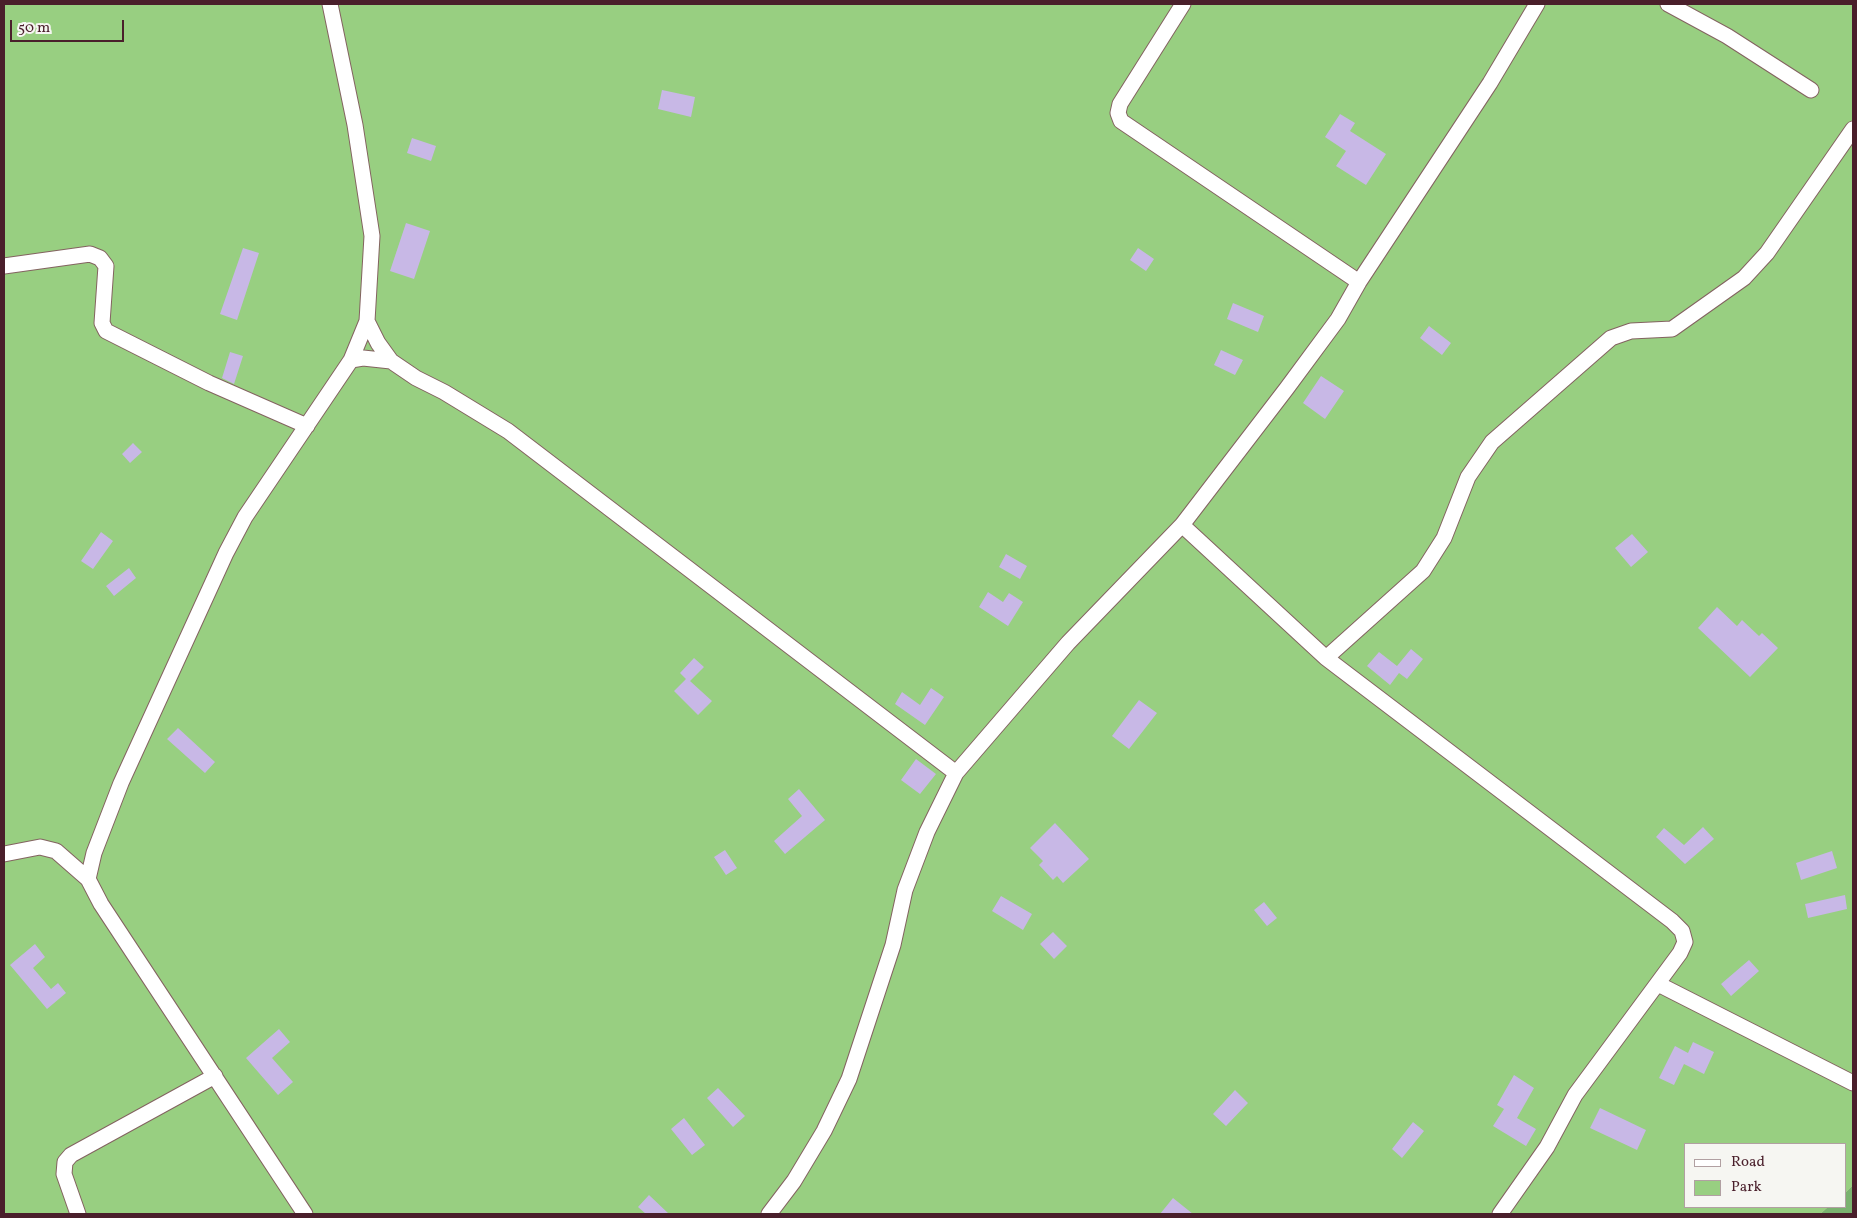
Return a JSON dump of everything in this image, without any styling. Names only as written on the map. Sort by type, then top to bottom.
[{"type":"street","points":[[88,879],[94,852],[121,783],[226,553],[245,517],[351,360],[367,321],[372,236],[354,116],[330,4]]},
{"type":"street","points":[[1184,4],[1120,104],[1118,113],[1121,120],[1359,282]]},
{"type":"street","points":[[769,1214],[778,1205],[814,1148],[849,1079],[893,945],[906,890],[927,832],[956,773],[1062,650],[1182,524],[1338,320],[1359,282],[1490,83],[1537,4]]},
{"type":"street","points":[[1668,4],[1727,36],[1811,90]]},
{"type":"street","points":[[1326,658],[1423,571],[1444,538],[1468,477],[1492,442],[1611,338],[1631,331],[1672,329],[1744,278],[1767,253],[1853,129]]},
{"type":"street","points":[[4,266],[90,254],[100,258],[106,266],[102,323],[106,331],[209,383],[307,426]]},
{"type":"street","points":[[367,321],[378,343],[391,362]]},
{"type":"street","points":[[351,360],[363,358],[391,362],[508,431],[956,773]]},
{"type":"street","points":[[1182,524],[1326,658],[1672,921],[1682,931],[1685,942],[1680,953],[1575,1095],[1547,1147],[1500,1214]]},
{"type":"street","points":[[4,854],[40,847],[56,851],[88,879],[101,904],[305,1214]]},
{"type":"street","points":[[1658,984],[1853,1083]]},
{"type":"street","points":[[78,1214],[64,1174],[65,1162],[71,1155],[215,1076]]},
{"type":"green space","points":[[4,4],[1853,4],[1853,1185],[1847,1191],[1847,1143],[1684,1143],[1684,1208],[1827,1208],[1820,1214],[4,1214]]},
{"type":"green space","points":[[1853,1185],[1853,1214],[1820,1214],[1827,1208],[1847,1208],[1847,1191]]},
{"type":"building","points":[[662,90],[695,97],[691,117],[658,109]]},
{"type":"building","points":[[1340,114],[1355,123],[1350,131],[1386,154],[1366,185],[1336,166],[1346,151],[1325,137]]},
{"type":"building","points":[[412,138],[436,146],[431,161],[407,153]]},
{"type":"building","points":[[406,223],[430,231],[414,279],[390,271]]},
{"type":"building","points":[[243,248],[259,253],[237,320],[220,314]]},
{"type":"building","points":[[1138,248],[1154,259],[1146,271],[1130,260]]},
{"type":"building","points":[[1233,303],[1264,316],[1258,332],[1227,319]]},
{"type":"building","points":[[1429,326],[1451,343],[1442,355],[1420,338]]},
{"type":"building","points":[[1221,350],[1243,360],[1235,375],[1214,365]]},
{"type":"building","points":[[230,352],[243,356],[234,384],[222,378]]},
{"type":"building","points":[[1321,376],[1344,391],[1325,419],[1303,403]]},
{"type":"building","points":[[133,443],[142,452],[130,463],[122,454]]},
{"type":"building","points":[[101,532],[113,541],[93,569],[81,561]]},
{"type":"building","points":[[1632,534],[1648,552],[1631,567],[1615,548]]},
{"type":"building","points":[[1006,554],[1027,566],[1020,579],[999,567]]},
{"type":"building","points":[[129,568],[136,578],[114,596],[106,586]]},
{"type":"building","points":[[988,592],[1003,602],[1009,593],[1023,602],[1008,626],[979,607]]},
{"type":"building","points":[[1717,607],[1737,626],[1742,620],[1759,636],[1762,633],[1778,648],[1750,677],[1698,628]]},
{"type":"building","points":[[1411,649],[1423,659],[1407,679],[1399,673],[1390,685],[1367,666],[1379,652],[1397,666]]},
{"type":"building","points":[[694,658],[704,667],[690,681],[712,701],[698,715],[674,691],[686,679],[680,673]]},
{"type":"building","points":[[931,688],[944,697],[925,725],[895,704],[902,692],[920,705]]},
{"type":"building","points":[[1139,700],[1157,713],[1129,749],[1112,736]]},
{"type":"building","points":[[178,728],[215,762],[205,773],[167,739]]},
{"type":"building","points":[[916,759],[936,774],[920,794],[901,780]]},
{"type":"building","points":[[799,789],[825,820],[785,854],[774,841],[802,816],[788,799]]},
{"type":"building","points":[[1055,823],[1089,859],[1063,883],[1057,876],[1053,880],[1039,865],[1043,861],[1030,848]]},
{"type":"building","points":[[1703,827],[1714,839],[1685,864],[1656,837],[1664,828],[1684,845]]},
{"type":"building","points":[[725,850],[737,868],[726,875],[714,857]]},
{"type":"building","points":[[1832,851],[1837,868],[1801,880],[1796,863]]},
{"type":"building","points":[[1845,895],[1847,909],[1808,918],[1805,904]]},
{"type":"building","points":[[1001,896],[1032,914],[1023,930],[992,911]]},
{"type":"building","points":[[1264,902],[1277,918],[1267,926],[1254,910]]},
{"type":"building","points":[[1053,932],[1067,946],[1054,959],[1040,944]]},
{"type":"building","points":[[35,944],[45,957],[33,968],[51,989],[58,983],[66,993],[47,1009],[10,965]]},
{"type":"building","points":[[1749,960],[1759,971],[1731,996],[1721,984]]},
{"type":"building","points":[[279,1029],[290,1042],[272,1058],[293,1082],[278,1095],[246,1058]]},
{"type":"building","points":[[1693,1042],[1714,1052],[1704,1074],[1684,1064],[1674,1085],[1659,1078],[1675,1046],[1688,1053]]},
{"type":"building","points":[[1514,1075],[1534,1088],[1517,1118],[1536,1129],[1526,1146],[1493,1126],[1504,1109],[1497,1105]]},
{"type":"building","points":[[718,1088],[745,1116],[733,1127],[707,1098]]},
{"type":"building","points":[[1235,1090],[1248,1103],[1226,1126],[1213,1114]]},
{"type":"building","points":[[1600,1108],[1646,1130],[1637,1150],[1590,1128]]},
{"type":"building","points":[[684,1118],[705,1145],[692,1155],[671,1129]]},
{"type":"building","points":[[1413,1122],[1424,1131],[1402,1158],[1392,1149]]},
{"type":"building","points":[[649,1195],[669,1214],[646,1214],[638,1207]]},
{"type":"building","points":[[1173,1198],[1193,1214],[1160,1214]]}]
